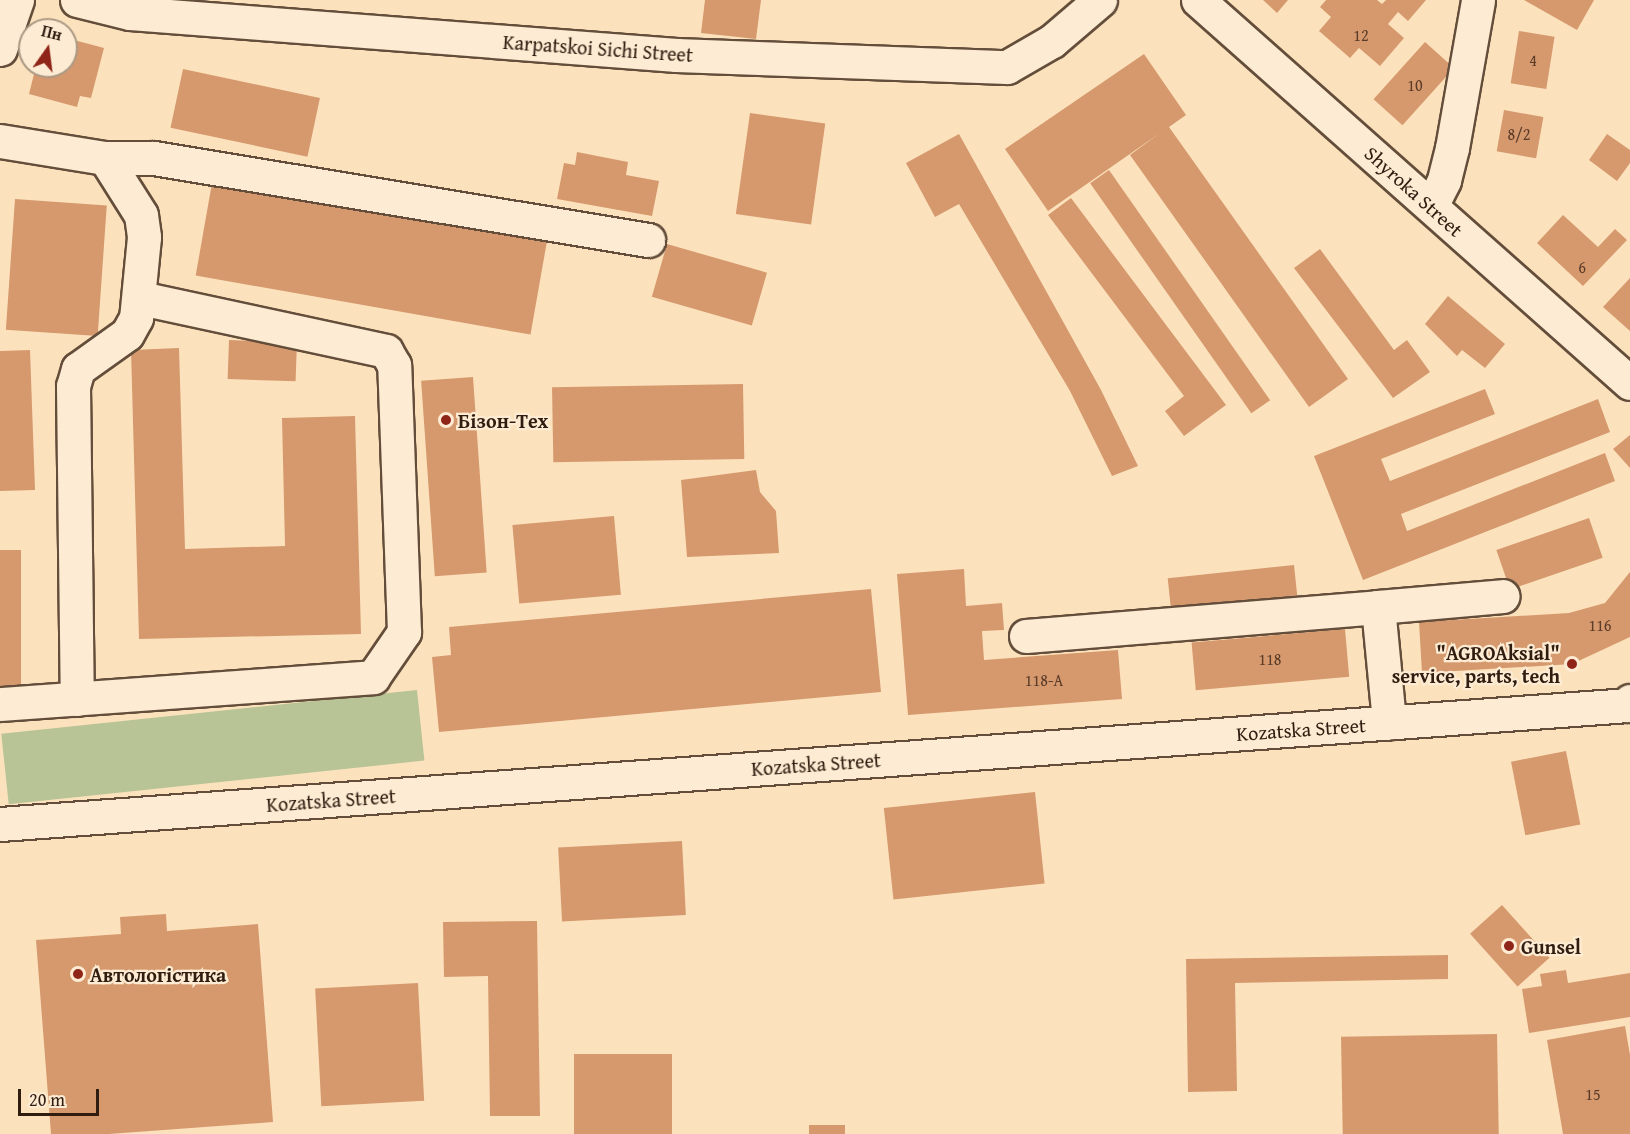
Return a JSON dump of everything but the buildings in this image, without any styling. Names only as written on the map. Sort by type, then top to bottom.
[{"type":"street","points":[[0,49],[17,0]]},
{"type":"street","name":"Karpatskoi Sichi Street","points":[[77,0],[130,13],[676,55],[1007,67],[1052,41],[1100,0]]},
{"type":"street","name":"Shyroka Street","points":[[1198,0],[1630,383]]},
{"type":"street","points":[[1431,206],[1444,180],[1452,148],[1478,0]]},
{"type":"street","points":[[0,141],[105,158],[153,159],[648,240]]},
{"type":"street","points":[[77,699],[73,387],[78,369],[91,356],[127,334],[136,318],[140,298],[144,237],[141,215],[105,158]]},
{"type":"street","points":[[0,704],[373,677],[404,632],[394,365],[386,351],[140,298]]},
{"type":"street","points":[[1026,636],[1503,596]]},
{"type":"street","points":[[1378,607],[1389,722]]},
{"type":"street","name":"Kozatska Street","points":[[0,824],[1389,722],[1629,709]]},
{"type":"green space","points":[[417,690],[424,761],[9,804],[1,734]]},
{"type":"place","name":"Бізон-Тех","points":[[446,420]]},
{"type":"place","name":"\"AGROAksial\" service, parts, tech","points":[[1572,664]]},
{"type":"place","name":"Gunsel","points":[[1509,946]]},
{"type":"place","name":"Автологістика","points":[[78,974]]}]
